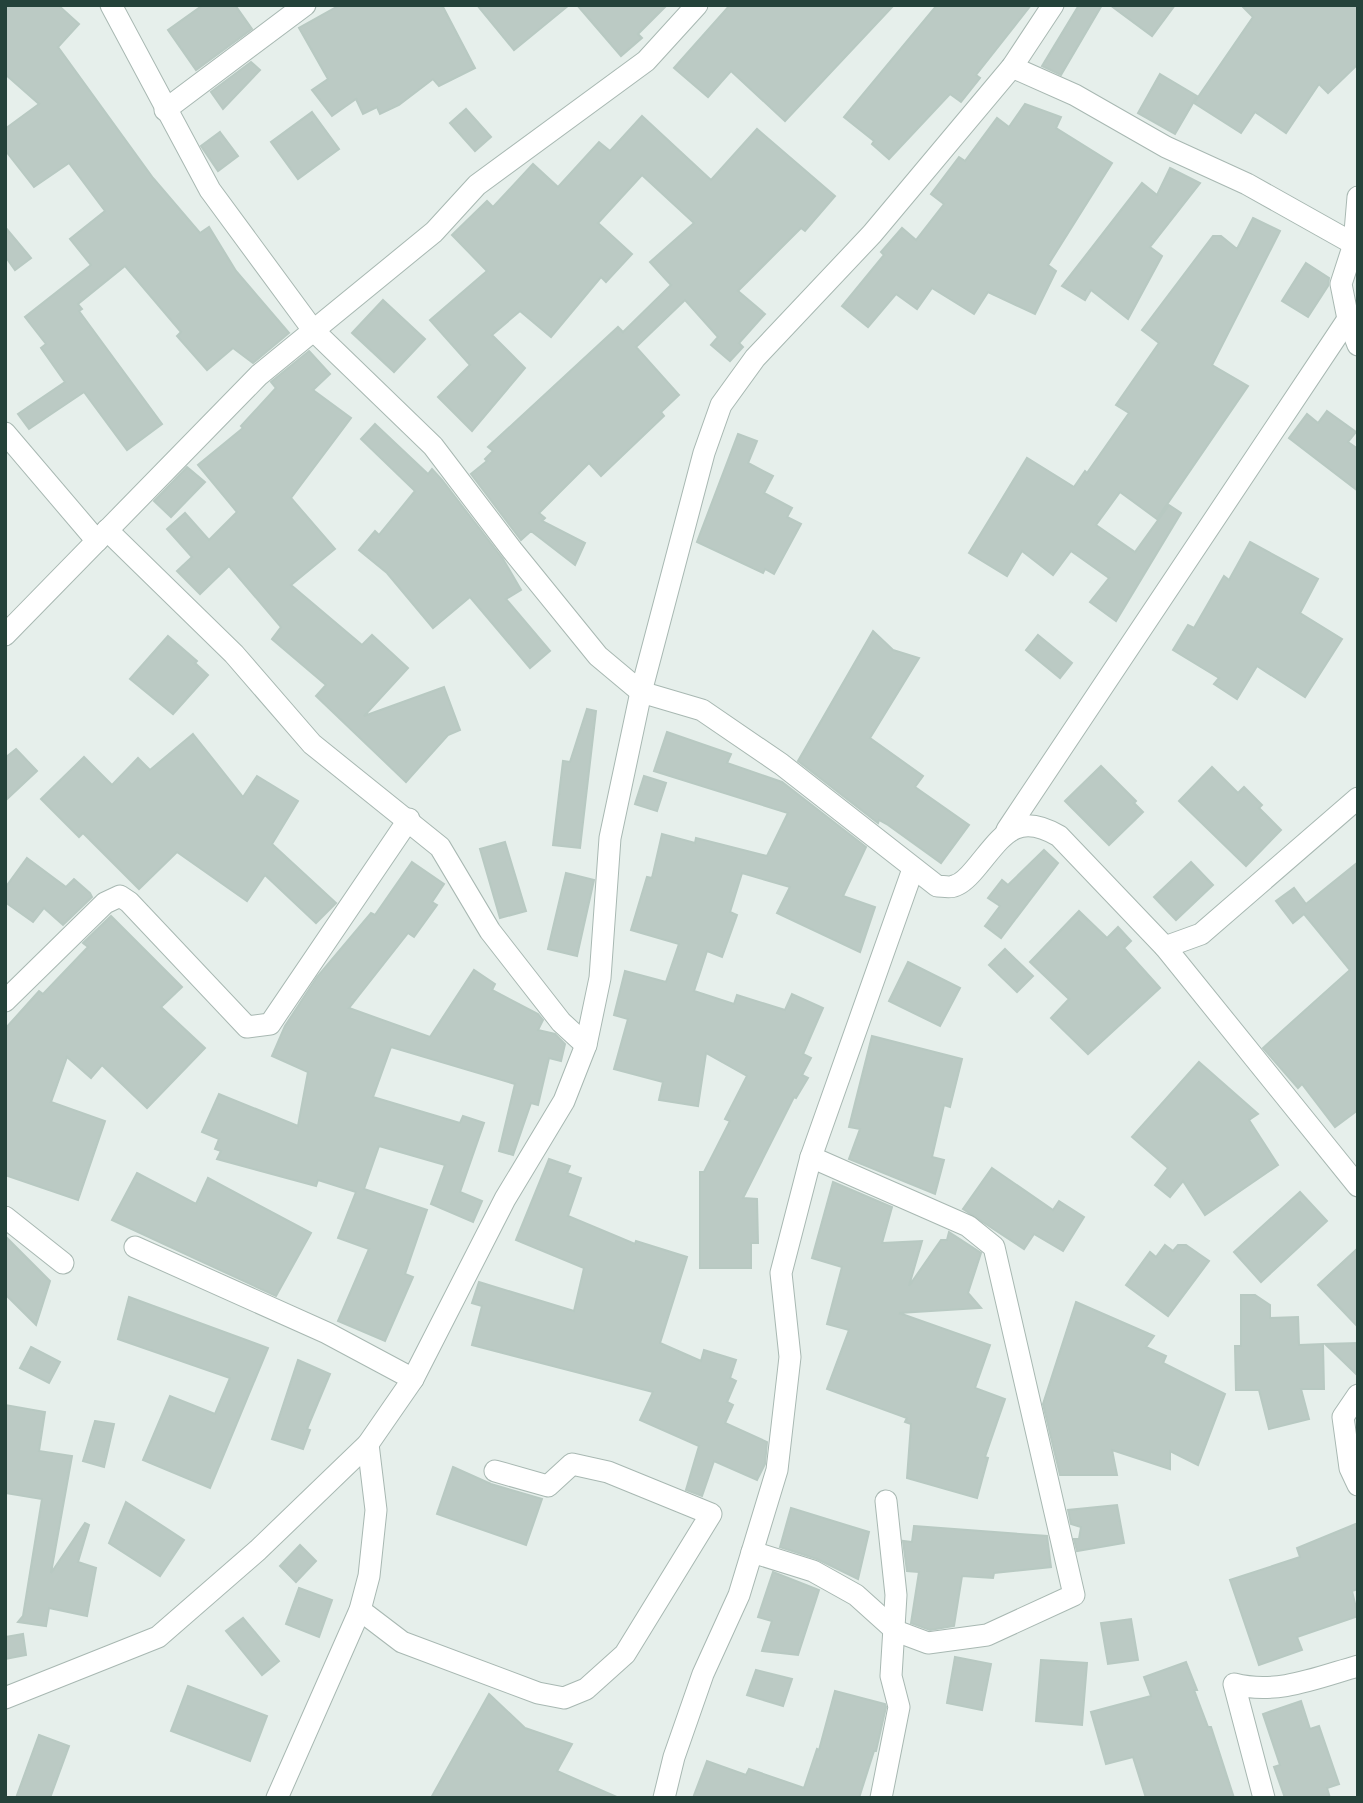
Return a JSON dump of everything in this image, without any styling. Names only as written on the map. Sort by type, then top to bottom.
[{"type":"street","points":[[111,5],[210,190],[313,330],[433,446],[512,550],[598,656],[641,692],[702,710],[780,764],[937,886],[954,886],[966,878],[1007,830],[1348,319]]},
{"type":"street","points":[[165,110],[304,5]]},
{"type":"street","points":[[5,635],[259,375],[434,232],[477,185],[646,61],[697,5]]},
{"type":"street","points":[[5,1698],[158,1637],[258,1550],[368,1444],[413,1379],[505,1199],[564,1101],[586,1045],[600,978],[610,838],[641,692],[704,453],[721,405],[755,358],[872,234],[1012,67],[1053,5]]},
{"type":"street","points":[[1012,67],[1075,95],[1166,147],[1247,184],[1354,244]]},
{"type":"street","points":[[1358,197],[1354,244],[1341,284],[1348,319],[1358,345]]},
{"type":"street","points":[[5,433],[102,535],[234,654],[312,744],[409,819],[440,847],[491,931],[561,1022],[586,1045]]},
{"type":"street","points":[[1165,947],[1201,934],[1358,798]]},
{"type":"street","points":[[5,1001],[105,903],[120,896],[129,902],[247,1027],[270,1024],[409,819]]},
{"type":"street","points":[[1007,830],[1025,825],[1035,826],[1059,836],[1165,947],[1358,1186]]},
{"type":"street","points":[[664,1798],[674,1757],[695,1698],[739,1595],[777,1470],[790,1357],[781,1273],[811,1157],[913,869]]},
{"type":"street","points":[[752,1552],[813,1571],[856,1595],[896,1631],[928,1643],[987,1635],[1074,1594],[994,1247],[968,1226],[811,1157]]},
{"type":"street","points":[[5,1217],[63,1263]]},
{"type":"street","points":[[135,1247],[327,1333],[413,1379]]},
{"type":"street","points":[[1358,1395],[1343,1417],[1350,1468],[1358,1485]]},
{"type":"street","points":[[277,1798],[360,1610],[369,1576],[376,1510],[368,1444]]},
{"type":"street","points":[[360,1610],[402,1642],[538,1693],[565,1698],[586,1689],[625,1654],[711,1514],[608,1472],[572,1464],[548,1486],[495,1471]]},
{"type":"street","points":[[881,1798],[899,1707],[891,1676],[896,1631],[896,1595],[886,1502]]},
{"type":"street","points":[[1264,1798],[1234,1684],[1254,1689],[1278,1689],[1358,1666]]},
{"type":"building","points":[[5,5],[58,5],[79,24],[58,47],[153,178],[200,233],[209,227],[236,271],[289,333],[253,363],[233,348],[207,370],[177,336],[181,332],[125,266],[78,304],[82,309],[79,311],[162,424],[127,450],[84,392],[29,429],[18,414],[65,382],[41,348],[46,344],[25,317],[91,265],[70,239],[105,211],[69,163],[34,187],[5,150],[5,129],[39,104],[5,74]]},
{"type":"building","points":[[203,5],[235,5],[252,29],[196,70],[168,30]]},
{"type":"building","points":[[340,5],[442,5],[475,68],[439,86],[433,79],[399,105],[380,114],[377,107],[363,114],[356,99],[332,116],[312,90],[328,79],[299,28]]},
{"type":"building","points":[[477,5],[569,5],[514,50]]},
{"type":"building","points":[[577,5],[667,5],[638,34],[642,38],[621,56]]},
{"type":"building","points":[[730,5],[894,5],[785,121],[731,71],[708,97],[674,68]]},
{"type":"building","points":[[937,5],[1031,5],[976,75],[980,78],[961,102],[950,94],[889,159],[872,144],[874,141],[844,117]]},
{"type":"building","points":[[1079,5],[1102,5],[1061,75],[1042,66]]},
{"type":"building","points":[[1110,5],[1175,5],[1152,36]]},
{"type":"building","points":[[1241,5],[1358,5],[1358,64],[1328,93],[1319,84],[1286,133],[1255,112],[1241,133],[1194,103],[1253,17]]},
{"type":"building","points":[[251,62],[260,70],[223,109],[211,92]]},
{"type":"building","points":[[1160,74],[1197,96],[1175,134],[1138,113]]},
{"type":"building","points":[[1025,104],[1061,117],[1056,128],[1112,163],[1048,265],[1056,271],[1035,314],[988,292],[974,314],[932,288],[917,309],[896,294],[868,327],[842,306],[884,255],[881,252],[902,228],[916,240],[944,204],[931,194],[959,157],[965,161],[997,118],[1009,127]]},
{"type":"building","points":[[466,109],[491,137],[475,151],[450,123]]},
{"type":"building","points":[[312,112],[339,149],[298,179],[271,142]]},
{"type":"building","points":[[642,116],[711,180],[757,129],[835,196],[805,231],[801,228],[738,291],[765,314],[739,343],[743,347],[730,361],[711,345],[718,337],[685,300],[636,347],[679,395],[661,412],[664,416],[601,476],[589,463],[539,513],[545,518],[542,521],[585,543],[575,565],[531,531],[521,540],[471,474],[487,461],[485,459],[493,451],[488,447],[618,327],[623,332],[671,285],[650,262],[694,223],[642,175],[598,223],[632,254],[606,282],[601,277],[551,337],[520,311],[492,335],[525,368],[472,431],[438,397],[470,365],[430,320],[487,271],[452,235],[487,201],[493,207],[533,164],[558,187],[599,142],[610,151]]},
{"type":"building","points":[[220,132],[238,156],[218,171],[201,146]]},
{"type":"building","points":[[1170,168],[1200,183],[1150,247],[1162,256],[1128,319],[1091,290],[1085,300],[1062,286],[1142,183],[1157,195]]},
{"type":"building","points":[[1253,218],[1280,231],[1212,365],[1248,386],[1157,519],[1120,492],[1096,525],[1135,552],[1169,505],[1181,513],[1116,621],[1090,602],[1109,578],[1071,551],[1053,575],[1022,551],[1007,576],[969,553],[1027,458],[1074,487],[1085,471],[1087,473],[1129,413],[1116,405],[1159,343],[1142,330],[1213,236],[1221,236],[1237,249]]},
{"type":"building","points":[[5,227],[31,258],[15,270],[5,256]]},
{"type":"building","points":[[1306,263],[1329,278],[1328,286],[1308,317],[1282,301]]},
{"type":"building","points":[[383,300],[425,339],[394,372],[352,333]]},
{"type":"building","points":[[309,351],[330,374],[313,390],[351,418],[291,498],[335,549],[291,585],[362,645],[372,635],[408,668],[364,716],[444,687],[460,730],[448,735],[406,782],[316,696],[326,685],[272,639],[281,627],[229,566],[200,594],[177,571],[192,557],[167,529],[185,513],[209,540],[237,512],[198,465],[243,428],[241,426],[276,388],[271,382]]},
{"type":"building","points":[[1327,411],[1356,432],[1348,442],[1358,449],[1358,491],[1289,438],[1307,414],[1318,423]]},
{"type":"building","points":[[375,424],[428,474],[432,469],[503,559],[521,590],[506,599],[550,651],[530,668],[470,597],[433,628],[387,573],[359,550],[375,531],[379,535],[415,491],[361,439]]},
{"type":"building","points":[[738,434],[757,441],[748,463],[773,476],[764,493],[792,508],[787,517],[801,524],[774,574],[765,569],[763,573],[697,542]]},
{"type":"building","points":[[187,467],[205,482],[171,517],[154,501]]},
{"type":"building","points":[[1250,542],[1318,579],[1300,613],[1342,639],[1305,697],[1257,666],[1237,699],[1214,684],[1219,678],[1173,650],[1188,625],[1194,628],[1224,576],[1229,580]]},
{"type":"building","points":[[873,631],[893,650],[919,658],[870,738],[923,776],[915,787],[969,825],[941,863],[888,825],[879,820],[878,823],[798,761]]},
{"type":"building","points":[[1038,635],[1072,663],[1060,678],[1026,650]]},
{"type":"building","points":[[168,636],[197,661],[195,663],[208,675],[173,714],[130,679]]},
{"type":"building","points":[[587,709],[596,711],[580,848],[553,845],[563,761],[570,762]]},
{"type":"building","points":[[667,732],[731,754],[727,763],[782,782],[866,847],[843,896],[875,907],[860,952],[777,913],[790,887],[742,873],[730,912],[737,915],[722,957],[707,951],[694,991],[734,1004],[737,995],[785,1010],[792,994],[823,1008],[803,1054],[811,1058],[802,1075],[808,1078],[796,1098],[794,1097],[743,1198],[757,1199],[758,1243],[751,1243],[751,1268],[700,1268],[700,1172],[704,1172],[730,1121],[725,1119],[747,1076],[706,1053],[698,1106],[659,1100],[663,1082],[614,1069],[628,1019],[614,1015],[625,971],[666,982],[679,944],[631,930],[647,877],[652,878],[662,834],[695,843],[696,838],[767,856],[788,813],[654,771]]},
{"type":"building","points":[[193,734],[243,797],[257,776],[298,801],[272,844],[336,903],[316,923],[265,875],[247,901],[177,852],[139,889],[83,833],[79,837],[41,799],[84,757],[112,785],[138,758],[150,770]]},
{"type":"building","points":[[16,749],[37,771],[5,801],[5,758]]},
{"type":"building","points":[[1101,766],[1136,801],[1134,803],[1143,812],[1109,845],[1065,801]]},
{"type":"building","points":[[1212,767],[1238,793],[1244,787],[1262,805],[1259,808],[1281,830],[1246,866],[1179,801]]},
{"type":"building","points":[[644,776],[666,783],[657,811],[635,804]]},
{"type":"building","points":[[505,842],[526,911],[500,918],[480,849]]},
{"type":"building","points":[[1044,850],[1058,863],[1001,938],[985,926],[1000,906],[988,898],[1002,880],[1008,885]]},
{"type":"building","points":[[27,858],[66,887],[74,879],[90,893],[92,897],[63,925],[44,908],[33,922],[5,902],[5,888]]},
{"type":"building","points":[[412,862],[444,884],[432,902],[437,905],[414,937],[408,933],[349,1008],[430,1037],[474,970],[495,984],[492,990],[538,1014],[543,1020],[538,1030],[555,1034],[565,1044],[561,1061],[549,1058],[538,1105],[531,1103],[513,1155],[499,1151],[515,1084],[391,1047],[373,1097],[460,1123],[463,1116],[484,1123],[460,1192],[482,1201],[473,1222],[431,1204],[445,1165],[379,1146],[364,1189],[427,1210],[405,1274],[413,1277],[385,1341],[338,1321],[369,1249],[338,1238],[356,1192],[318,1180],[316,1186],[217,1159],[221,1151],[215,1149],[219,1139],[202,1132],[219,1094],[298,1126],[308,1072],[272,1056],[285,1026],[317,977],[371,913],[375,915]]},
{"type":"building","points":[[1191,862],[1213,885],[1176,920],[1154,897]]},
{"type":"building","points":[[1358,862],[1358,1110],[1335,1127],[1302,1084],[1298,1088],[1263,1048],[1350,970],[1304,914],[1293,923],[1276,901],[1294,888],[1306,904]]},
{"type":"building","points":[[566,873],[594,880],[577,956],[548,949]]},
{"type":"building","points":[[1079,911],[1107,938],[1118,927],[1131,941],[1124,948],[1160,988],[1088,1054],[1051,1018],[1069,999],[1030,962]]},
{"type":"building","points":[[111,916],[182,987],[161,1007],[205,1048],[147,1108],[102,1065],[91,1078],[67,1057],[51,1102],[105,1121],[78,1200],[5,1175],[5,1029],[39,991],[43,994],[88,947],[83,943]]},
{"type":"building","points":[[1005,949],[1033,976],[1017,992],[989,965]]},
{"type":"building","points":[[908,962],[960,988],[940,1026],[889,1001]]},
{"type":"building","points":[[872,1036],[962,1059],[950,1107],[944,1105],[932,1157],[944,1160],[935,1194],[849,1159],[860,1129],[849,1127]]},
{"type":"building","points":[[1199,1062],[1258,1114],[1249,1120],[1278,1165],[1205,1215],[1183,1181],[1170,1197],[1155,1185],[1168,1168],[1132,1137]]},
{"type":"building","points":[[549,1159],[570,1166],[567,1173],[581,1178],[568,1216],[635,1244],[636,1241],[687,1257],[660,1343],[701,1361],[704,1350],[736,1360],[730,1378],[736,1381],[727,1402],[733,1405],[725,1423],[767,1442],[765,1464],[757,1480],[714,1461],[702,1496],[686,1490],[699,1446],[640,1420],[653,1392],[472,1345],[482,1306],[472,1303],[479,1282],[574,1311],[584,1268],[516,1240]]},
{"type":"building","points":[[992,1168],[1053,1210],[1059,1201],[1084,1217],[1063,1251],[1034,1234],[1024,1249],[963,1209]]},
{"type":"building","points":[[137,1173],[196,1204],[208,1178],[311,1233],[276,1296],[112,1220]]},
{"type":"building","points":[[833,1182],[892,1207],[882,1243],[922,1241],[909,1286],[941,1240],[947,1240],[949,1232],[981,1253],[968,1293],[981,1308],[899,1313],[990,1345],[975,1388],[1005,1399],[985,1457],[988,1458],[977,1498],[907,1478],[911,1424],[905,1422],[907,1418],[827,1389],[849,1330],[827,1324],[842,1267],[812,1258]]},
{"type":"building","points":[[1300,1192],[1327,1221],[1261,1282],[1234,1252]]},
{"type":"building","points":[[5,1236],[50,1281],[36,1325],[5,1294]]},
{"type":"building","points":[[1165,1245],[1173,1251],[1178,1245],[1186,1245],[1209,1261],[1168,1316],[1126,1285],[1150,1252],[1156,1257]]},
{"type":"building","points":[[1358,1248],[1358,1327],[1318,1285]]},
{"type":"building","points":[[1241,1295],[1255,1295],[1270,1305],[1270,1318],[1298,1317],[1299,1345],[1323,1344],[1324,1389],[1301,1389],[1309,1419],[1269,1429],[1259,1390],[1236,1390],[1235,1346],[1241,1346]]},
{"type":"building","points":[[129,1297],[268,1348],[210,1488],[143,1460],[170,1396],[215,1414],[230,1378],[118,1339]]},
{"type":"building","points":[[1076,1302],[1154,1336],[1146,1347],[1166,1356],[1163,1363],[1225,1394],[1198,1465],[1170,1451],[1170,1469],[1112,1450],[1117,1475],[1060,1475],[1043,1404]]},
{"type":"building","points":[[1358,1343],[1358,1376],[1325,1344]]},
{"type":"building","points":[[31,1347],[60,1362],[49,1383],[20,1368]]},
{"type":"building","points":[[298,1360],[330,1374],[307,1429],[310,1430],[303,1449],[272,1439]]},
{"type":"building","points":[[5,1405],[45,1412],[39,1451],[72,1456],[51,1573],[85,1523],[89,1525],[78,1562],[96,1568],[87,1616],[49,1608],[46,1626],[18,1622],[23,1616],[42,1499],[5,1493]]},
{"type":"building","points":[[95,1421],[114,1424],[104,1467],[83,1461]]},
{"type":"building","points":[[453,1467],[491,1484],[542,1499],[526,1545],[437,1514]]},
{"type":"building","points":[[126,1502],[184,1540],[160,1576],[109,1543]]},
{"type":"building","points":[[1117,1505],[1124,1543],[1077,1551],[1074,1539],[1079,1539],[1081,1527],[1071,1524],[1068,1510]]},
{"type":"building","points":[[791,1508],[869,1532],[858,1579],[817,1559],[780,1547]]},
{"type":"building","points":[[1358,1523],[1358,1589],[1352,1591],[1358,1616],[1297,1637],[1302,1650],[1259,1665],[1230,1580],[1300,1557],[1297,1548]]},
{"type":"building","points":[[914,1526],[1047,1536],[1051,1567],[994,1573],[993,1578],[962,1576],[954,1626],[930,1630],[911,1623],[919,1572],[907,1571],[903,1541],[912,1542]]},
{"type":"building","points":[[300,1545],[316,1561],[296,1582],[280,1566]]},
{"type":"building","points":[[773,1572],[819,1590],[798,1655],[762,1651],[772,1621],[758,1617]]},
{"type":"building","points":[[299,1588],[332,1600],[319,1637],[286,1624]]},
{"type":"building","points":[[243,1618],[279,1661],[262,1675],[226,1631]]},
{"type":"building","points":[[1131,1619],[1138,1660],[1108,1664],[1101,1623]]},
{"type":"building","points":[[23,1634],[26,1655],[5,1659],[5,1637]]},
{"type":"building","points":[[955,1657],[991,1664],[982,1710],[947,1703]]},
{"type":"building","points":[[1041,1660],[1087,1663],[1082,1725],[1036,1721]]},
{"type":"building","points":[[1186,1662],[1234,1798],[1146,1798],[1133,1757],[1106,1764],[1091,1712],[1151,1696],[1144,1677]]},
{"type":"building","points":[[756,1670],[792,1679],[783,1706],[747,1695]]},
{"type":"building","points":[[188,1686],[267,1716],[250,1761],[171,1731]]},
{"type":"building","points":[[835,1691],[885,1704],[886,1707],[876,1751],[859,1798],[693,1798],[707,1761],[746,1775],[749,1769],[804,1788],[817,1749],[819,1750]]},
{"type":"building","points":[[489,1694],[525,1728],[572,1744],[557,1771],[619,1798],[431,1798]]},
{"type":"building","points":[[1301,1701],[1310,1729],[1319,1726],[1339,1784],[1327,1788],[1330,1798],[1285,1798],[1274,1767],[1280,1765],[1263,1714]]},
{"type":"building","points":[[39,1735],[69,1746],[50,1798],[16,1798]]}]
